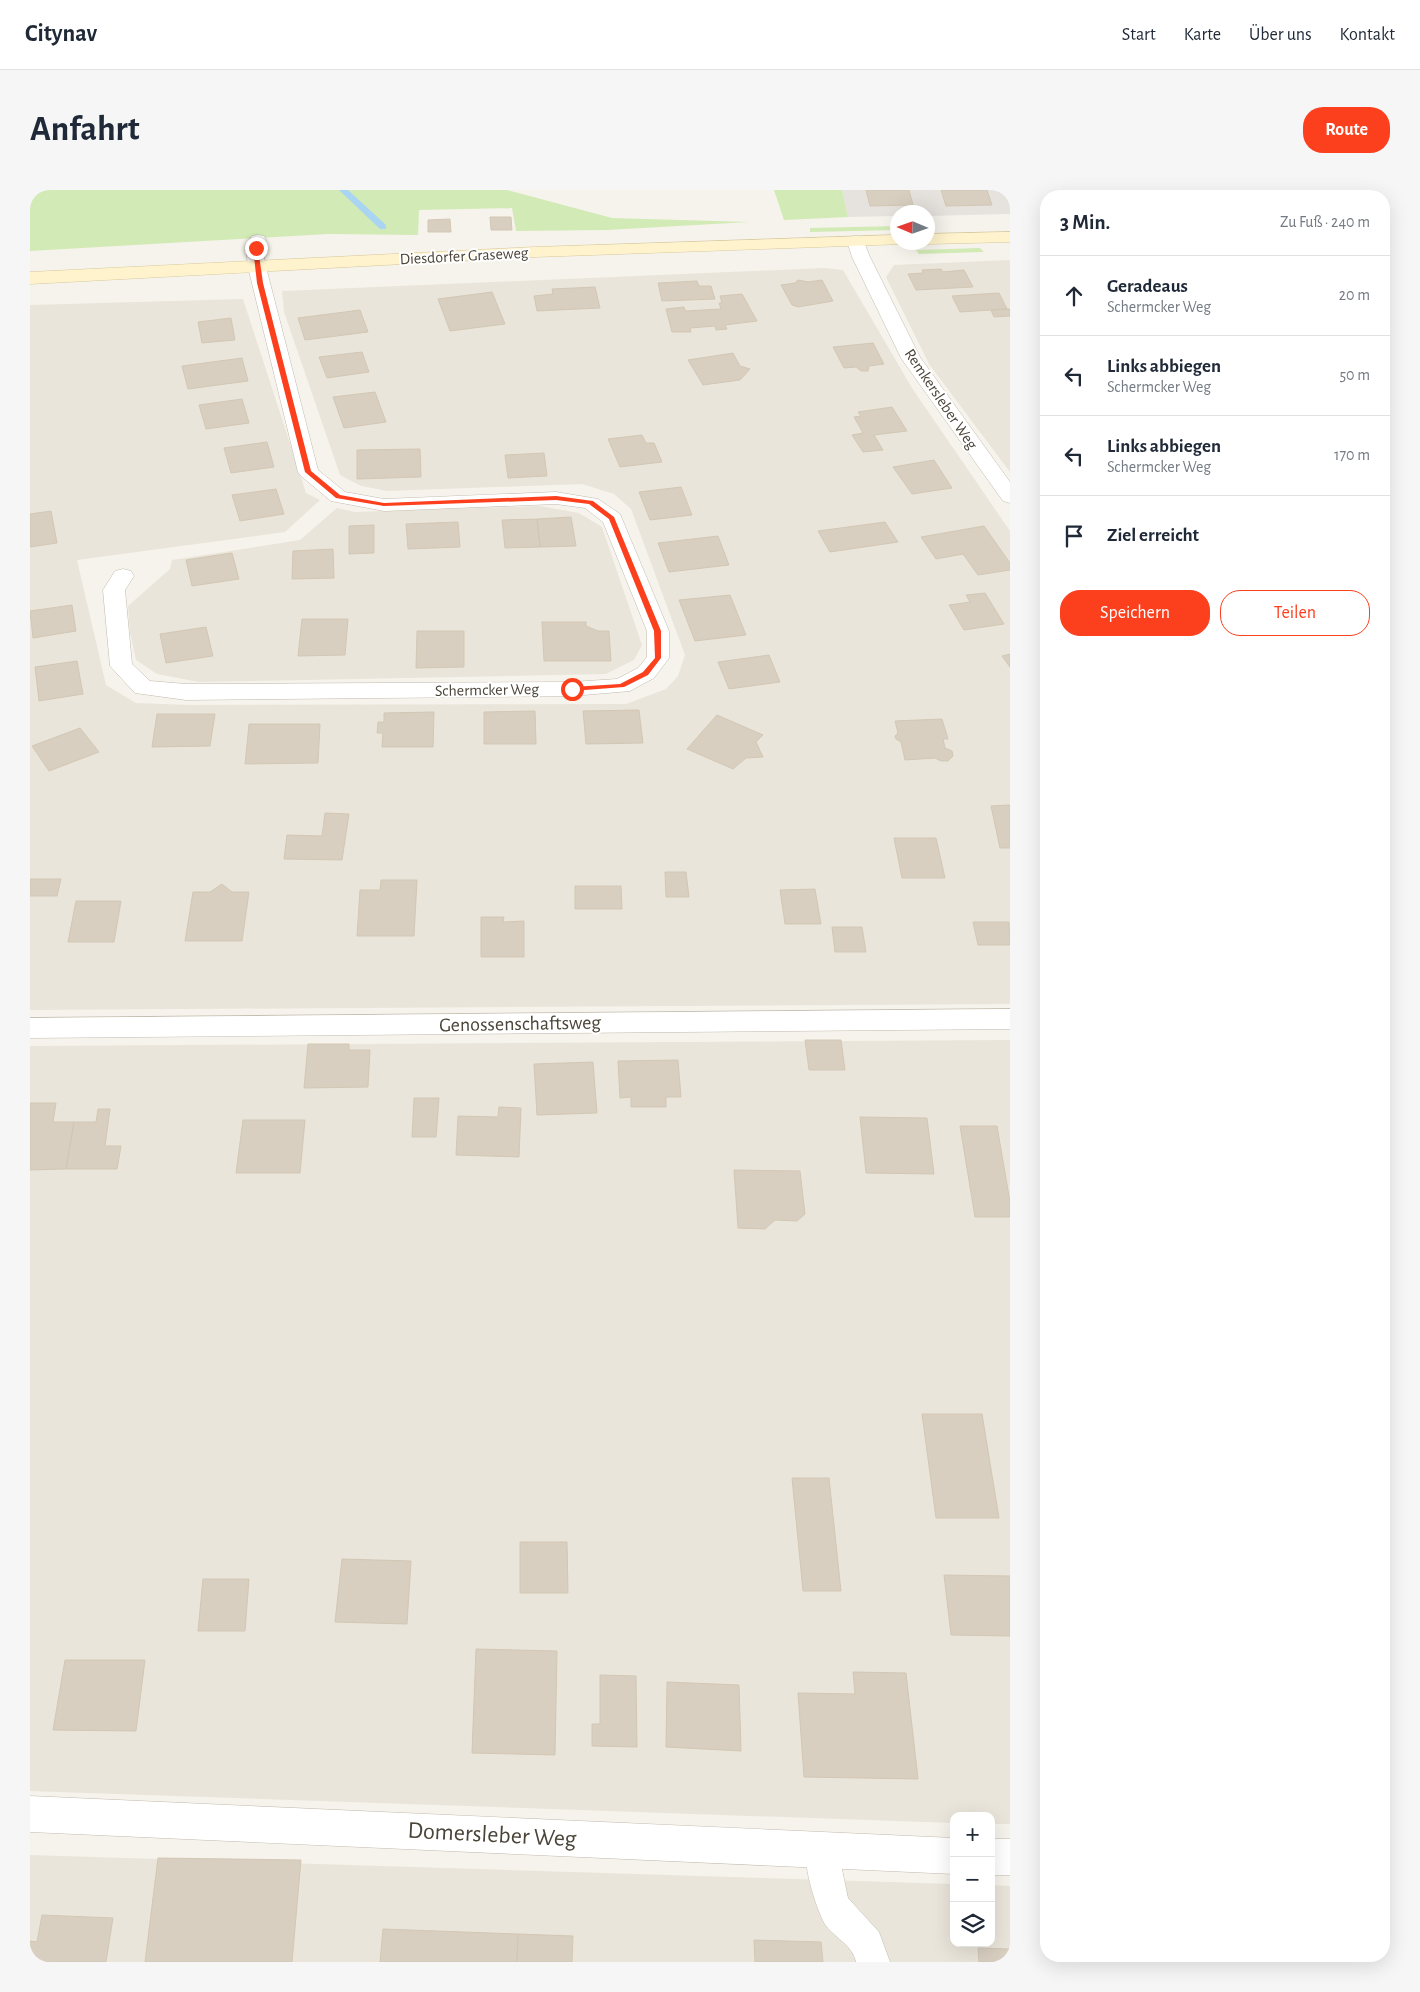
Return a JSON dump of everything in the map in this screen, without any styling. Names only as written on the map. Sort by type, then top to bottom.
[{"type":"main road","points":[[935,239],[1010,237]]},
{"type":"main road","name":"Diesdorfer Graseweg","points":[[30,278],[545,252],[890,240]]},
{"type":"street","name":"Remkersleber Weg","points":[[856,241],[861,257],[911,358],[1010,497]]},
{"type":"street","name":"Schermcker Weg","points":[[123,576],[114,590],[121,666],[143,688],[186,692],[572,689],[622,686],[646,673],[658,658],[658,631],[612,518],[591,502],[556,498],[384,504],[338,497],[308,472],[257,267]]},
{"type":"street","name":"Genossenschaftsweg","points":[[30,1028],[1010,1019]]},
{"type":"street","name":"Domersleber Weg","points":[[30,1814],[950,1856]]},
{"type":"street","points":[[995,1857],[1010,1857]]},
{"type":"lane","name":"Schermcker Weg","points":[[257,267],[256,248],[258,240]]},
{"type":"lane","points":[[822,1850],[826,1877],[834,1908],[871,1949],[873,1962]]},
{"type":"shaded area","points":[[842,190],[1010,190],[1010,214],[935,216],[935,205],[890,205],[890,216],[848,217]]},
{"type":"shaded area","points":[[1010,260],[1010,472],[929,364],[886,277],[894,265]]},
{"type":"shaded area","points":[[825,268],[843,270],[912,388],[1010,531],[1010,1004],[30,1010],[30,305],[243,299],[306,493],[320,500],[285,532],[77,560],[106,685],[136,703],[190,705],[626,704],[666,689],[678,676],[685,655],[631,509],[614,494],[582,484],[387,491],[361,486],[340,475],[284,312],[282,291]]},
{"type":"shaded area","points":[[540,506],[579,513],[602,527],[642,645],[634,660],[606,674],[199,682],[157,674],[136,660],[130,632],[128,606],[170,569],[172,560],[300,540],[337,508],[355,512]]},
{"type":"shaded area","points":[[1010,1040],[1010,1824],[995,1824],[995,1812],[950,1812],[950,1823],[30,1791],[30,1046]]},
{"type":"shaded area","points":[[30,1855],[950,1884],[950,1947],[995,1947],[995,1885],[1010,1886],[1010,1962],[30,1962]]},
{"type":"green space","points":[[30,190],[507,190],[612,218],[749,222],[607,230],[516,231],[512,208],[419,210],[418,235],[328,234],[30,251]]},
{"type":"green space","points":[[774,190],[842,190],[848,217],[784,220]]},
{"type":"green space","points":[[890,226],[890,230],[810,232],[810,228]]},
{"type":"green space","points":[[980,248],[984,252],[919,254],[916,250]]},
{"type":"building","points":[[866,190],[909,190],[913,205],[890,205],[870,206]]},
{"type":"building","points":[[941,190],[987,190],[992,205],[946,206]]},
{"type":"building","points":[[490,217],[511,217],[512,230],[491,230]]},
{"type":"building","points":[[450,219],[451,232],[428,232],[428,220]]},
{"type":"building","points":[[941,269],[943,272],[964,270],[973,287],[916,290],[908,274],[923,273],[922,270]]},
{"type":"building","points":[[798,280],[808,282],[822,280],[833,301],[798,307],[792,305],[781,285],[795,283]]},
{"type":"building","points":[[697,281],[699,286],[711,286],[715,299],[662,301],[658,283]]},
{"type":"building","points":[[595,287],[600,308],[537,311],[534,296],[553,294],[552,289]]},
{"type":"building","points":[[492,292],[505,324],[450,331],[438,299]]},
{"type":"building","points":[[999,293],[1007,309],[960,312],[952,296]]},
{"type":"building","points":[[742,294],[757,321],[725,325],[727,329],[716,330],[715,326],[690,328],[691,332],[672,332],[666,309],[684,307],[685,311],[721,309],[719,303],[722,303],[720,296]]},
{"type":"building","points":[[1010,309],[1010,316],[994,317],[991,310]]},
{"type":"building","points":[[360,310],[368,332],[305,340],[298,318]]},
{"type":"building","points":[[231,318],[235,340],[202,343],[198,322]]},
{"type":"building","points":[[873,343],[884,364],[869,366],[868,371],[861,371],[856,367],[844,368],[833,347]]},
{"type":"building","points":[[362,352],[369,372],[327,378],[319,357]]},
{"type":"building","points":[[733,353],[740,366],[750,369],[740,380],[703,385],[688,360]]},
{"type":"building","points":[[242,358],[248,381],[188,389],[182,366]]},
{"type":"building","points":[[375,392],[386,422],[344,428],[333,397]]},
{"type":"building","points":[[242,399],[249,423],[206,429],[199,405]]},
{"type":"building","points":[[892,407],[907,431],[874,435],[883,450],[863,452],[852,435],[863,433],[854,417],[861,416],[858,412]]},
{"type":"building","points":[[642,435],[646,443],[654,443],[662,462],[620,467],[608,439]]},
{"type":"building","points":[[267,442],[274,467],[231,473],[224,448]]},
{"type":"building","points":[[420,449],[421,477],[357,479],[357,450]]},
{"type":"building","points":[[544,453],[547,476],[508,478],[505,455]]},
{"type":"building","points":[[934,460],[952,488],[912,494],[893,467]]},
{"type":"building","points":[[681,487],[692,515],[650,520],[639,492]]},
{"type":"building","points":[[276,489],[284,514],[240,521],[232,495]]},
{"type":"building","points":[[51,511],[57,543],[30,547],[30,514]]},
{"type":"building","points":[[571,517],[576,546],[540,547],[537,519]]},
{"type":"building","points":[[537,519],[540,547],[505,548],[502,520]]},
{"type":"building","points":[[458,522],[460,547],[408,549],[406,524]]},
{"type":"building","points":[[885,522],[898,542],[830,552],[818,531]]},
{"type":"building","points":[[374,525],[374,553],[349,554],[349,526]]},
{"type":"building","points":[[984,526],[1010,563],[1010,570],[978,575],[963,554],[936,559],[921,537]]},
{"type":"building","points":[[718,536],[729,565],[669,572],[658,543]]},
{"type":"building","points":[[333,549],[334,578],[292,579],[293,551]]},
{"type":"building","points":[[232,553],[239,579],[192,586],[186,560]]},
{"type":"building","points":[[985,593],[1004,624],[964,630],[949,605],[970,602],[966,595]]},
{"type":"building","points":[[730,595],[746,635],[695,641],[679,600]]},
{"type":"building","points":[[72,605],[76,631],[33,638],[30,611]]},
{"type":"building","points":[[302,619],[348,619],[345,655],[298,656]]},
{"type":"building","points":[[542,622],[586,622],[586,626],[598,631],[609,631],[611,661],[544,661]]},
{"type":"building","points":[[206,627],[213,656],[166,663],[160,634]]},
{"type":"building","points":[[417,631],[464,631],[464,667],[416,668]]},
{"type":"building","points":[[1010,654],[1010,667],[1002,656]]},
{"type":"building","points":[[769,655],[780,682],[729,689],[718,662]]},
{"type":"building","points":[[77,661],[83,694],[39,701],[35,667]]},
{"type":"building","points":[[639,710],[643,743],[586,744],[583,711]]},
{"type":"building","points":[[535,711],[536,744],[484,744],[484,712]]},
{"type":"building","points":[[434,712],[433,747],[382,747],[383,733],[377,733],[378,722],[384,722],[384,713]]},
{"type":"building","points":[[157,714],[215,714],[210,746],[152,747]]},
{"type":"building","points":[[717,715],[763,735],[756,742],[763,757],[746,758],[733,769],[687,749]]},
{"type":"building","points":[[942,719],[948,739],[943,739],[945,748],[952,751],[953,756],[948,761],[941,761],[935,758],[905,760],[901,742],[895,736],[898,733],[895,721]]},
{"type":"building","points":[[249,724],[320,724],[318,763],[245,764]]},
{"type":"building","points":[[80,728],[99,752],[49,771],[32,746]]},
{"type":"building","points":[[1010,805],[1010,848],[1000,848],[991,806]]},
{"type":"building","points":[[325,813],[349,814],[342,860],[284,859],[287,835],[322,836]]},
{"type":"building","points":[[894,838],[936,838],[945,878],[902,878]]},
{"type":"building","points":[[665,872],[686,872],[689,897],[666,897]]},
{"type":"building","points":[[30,879],[61,879],[57,896],[30,896]]},
{"type":"building","points":[[381,880],[417,880],[414,936],[357,936],[360,890],[380,890]]},
{"type":"building","points":[[222,884],[232,892],[249,892],[242,941],[185,941],[193,892],[210,892]]},
{"type":"building","points":[[575,886],[621,886],[622,909],[575,909]]},
{"type":"building","points":[[815,889],[821,924],[785,924],[780,890]]},
{"type":"building","points":[[76,901],[121,901],[114,942],[68,942]]},
{"type":"building","points":[[481,917],[504,917],[503,922],[524,921],[524,957],[481,957]]},
{"type":"building","points":[[973,922],[1009,922],[1010,945],[978,945]]},
{"type":"building","points":[[832,927],[862,927],[866,952],[835,952]]},
{"type":"building","points":[[805,1040],[841,1040],[845,1070],[809,1070]]},
{"type":"building","points":[[308,1044],[349,1044],[349,1050],[370,1050],[368,1087],[304,1088]]},
{"type":"building","points":[[678,1060],[681,1097],[666,1097],[666,1107],[631,1107],[631,1097],[620,1098],[618,1061]]},
{"type":"building","points":[[593,1062],[597,1113],[537,1115],[534,1064]]},
{"type":"building","points":[[414,1098],[439,1098],[436,1137],[412,1137]]},
{"type":"building","points":[[30,1103],[56,1103],[53,1122],[74,1122],[66,1169],[30,1170]]},
{"type":"building","points":[[499,1107],[521,1108],[519,1157],[456,1155],[458,1116],[498,1117]]},
{"type":"building","points":[[98,1109],[110,1109],[105,1146],[121,1146],[117,1169],[66,1169],[74,1122],[96,1122]]},
{"type":"building","points":[[860,1117],[927,1118],[934,1174],[866,1173]]},
{"type":"building","points":[[243,1120],[305,1120],[300,1173],[236,1173]]},
{"type":"building","points":[[960,1126],[997,1126],[1010,1202],[1010,1217],[975,1217]]},
{"type":"building","points":[[734,1170],[800,1171],[805,1214],[797,1221],[775,1220],[765,1229],[738,1228]]},
{"type":"building","points":[[922,1414],[982,1414],[999,1518],[936,1518]]},
{"type":"building","points":[[792,1478],[829,1478],[841,1591],[803,1591]]},
{"type":"building","points":[[520,1542],[567,1542],[568,1593],[520,1593]]},
{"type":"building","points":[[342,1559],[411,1561],[407,1624],[335,1622]]},
{"type":"building","points":[[944,1575],[1010,1576],[1010,1636],[951,1635]]},
{"type":"building","points":[[203,1579],[249,1579],[245,1631],[198,1631]]},
{"type":"building","points":[[476,1649],[557,1651],[555,1755],[472,1753]]},
{"type":"building","points":[[65,1660],[145,1660],[136,1731],[53,1730]]},
{"type":"building","points":[[853,1672],[906,1673],[918,1779],[804,1777],[798,1693],[855,1694]]},
{"type":"building","points":[[600,1675],[636,1676],[637,1747],[592,1746],[592,1724],[600,1724]]},
{"type":"building","points":[[667,1682],[739,1685],[741,1751],[666,1747]]},
{"type":"building","points":[[158,1858],[301,1860],[292,1962],[145,1962]]},
{"type":"building","points":[[42,1915],[113,1918],[106,1962],[30,1962],[30,1941],[37,1942]]},
{"type":"building","points":[[383,1929],[518,1934],[517,1962],[380,1962]]},
{"type":"building","points":[[518,1934],[573,1936],[572,1962],[517,1962]]},
{"type":"building","points":[[754,1940],[821,1942],[823,1962],[755,1962]]},
{"type":"building","points":[[978,1948],[1010,1949],[1010,1962],[979,1962]]},
{"type":"waterway","points":[[343,190],[383,227]]},
{"type":"route","points":[[256,248],[260,283],[308,472],[338,497],[384,504],[556,498],[591,502],[612,518],[658,631],[658,658],[646,673],[622,686],[572,689]]}]
